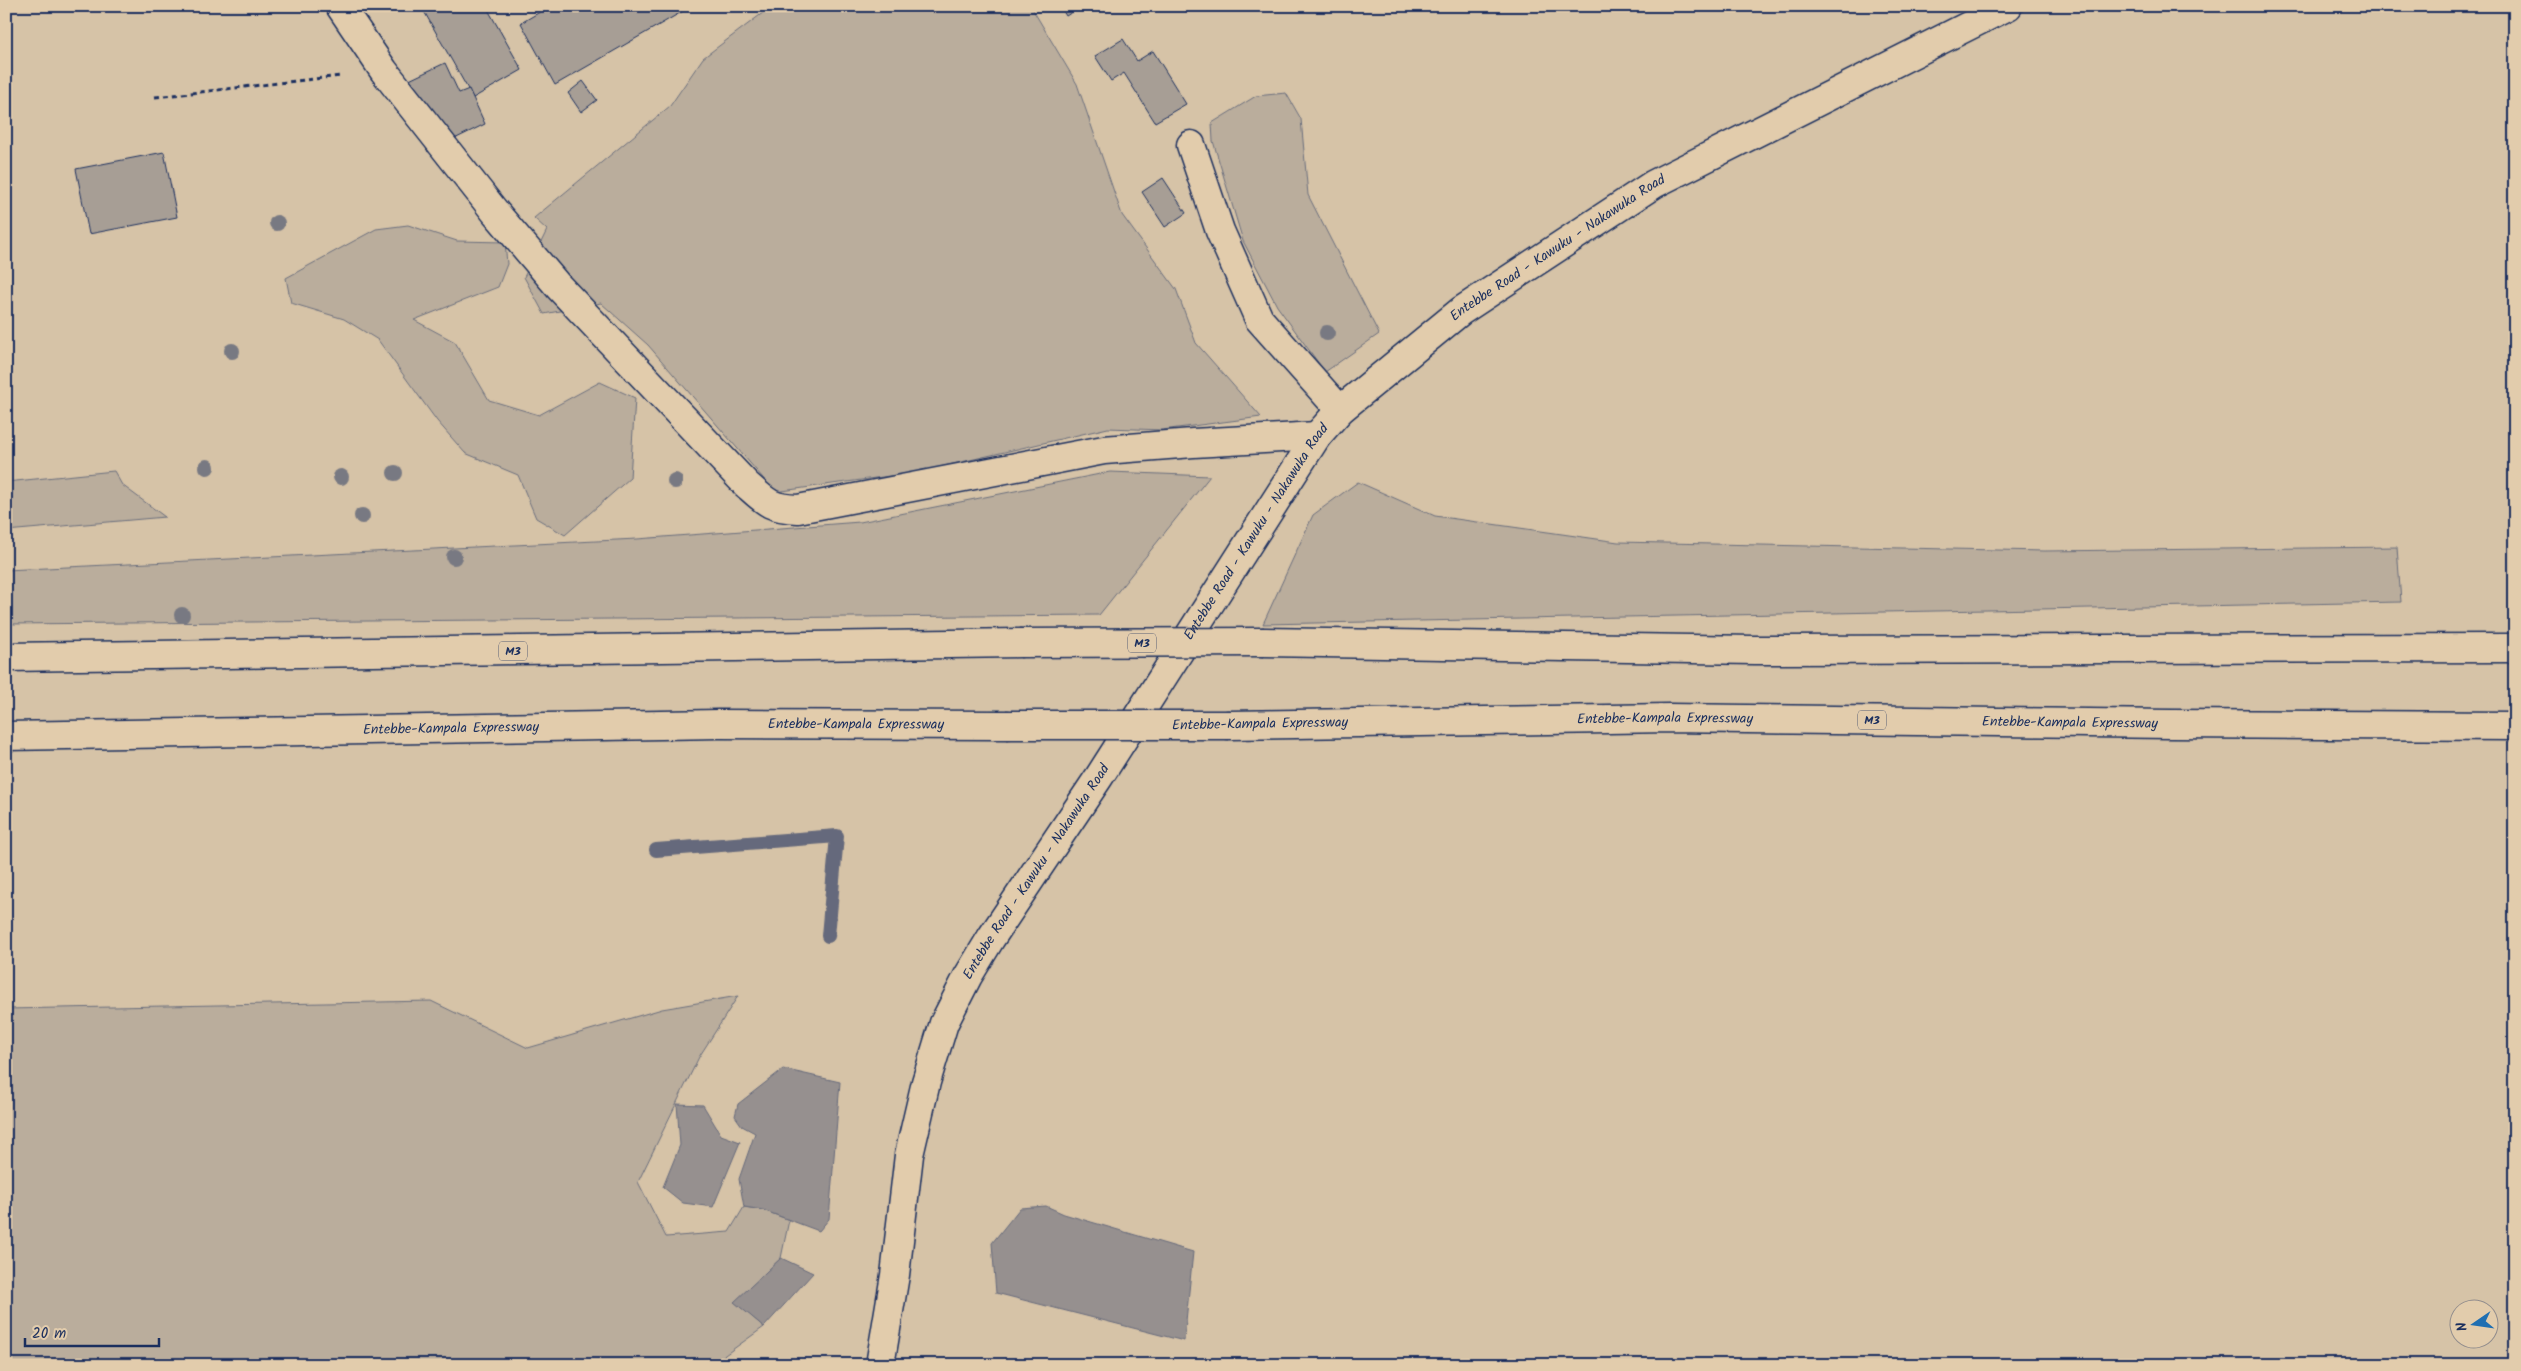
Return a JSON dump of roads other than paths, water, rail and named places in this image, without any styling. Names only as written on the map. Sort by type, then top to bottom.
[{"type":"main road","points":[[340,6],[384,70],[496,213],[558,286],[746,484],[763,500],[778,508],[798,509],[1104,450],[1317,436]]},
{"type":"main road","name":"Entebbe Road - Kawuku - Nakawuka Road","points":[[880,1365],[895,1275],[909,1155],[926,1082],[944,1023],[968,976],[991,938],[1094,784],[1317,436],[1340,410],[1461,311],[1654,184],[2008,6]]},
{"type":"main road","points":[[1191,145],[1220,231],[1259,318],[1340,410]]},
{"type":"main road","name":"M3","points":[[6,657],[1264,642],[1754,650],[2515,648]]},
{"type":"main road","name":"Entebbe-Kampala Expressway","points":[[6,736],[719,724],[1229,725],[1669,718],[2515,726]]},
{"type":"waterway","points":[[656,850],[837,836],[828,936]]}]
